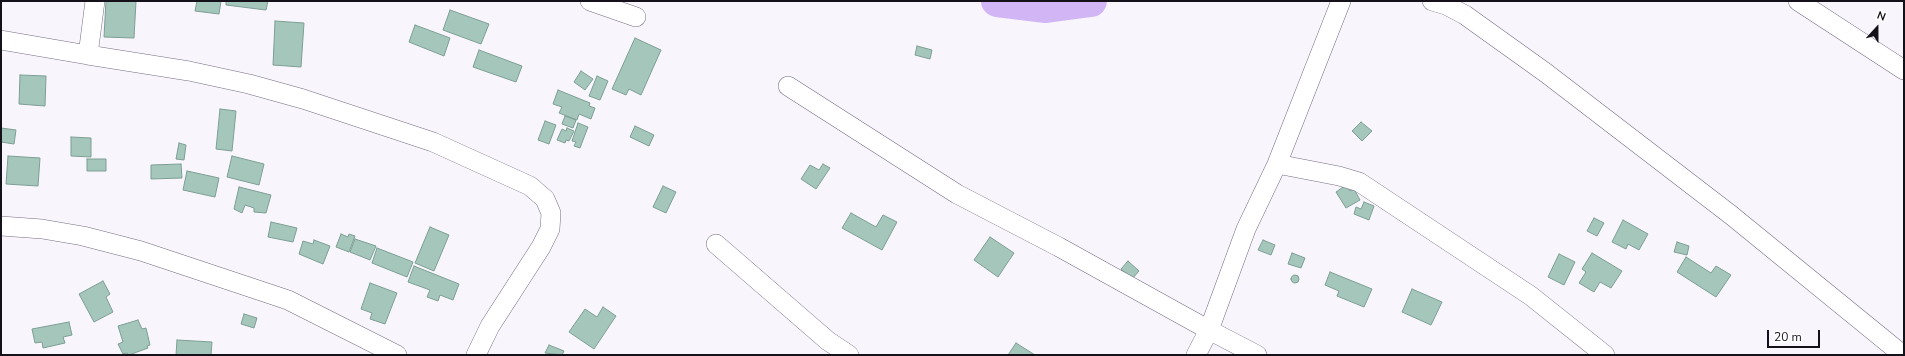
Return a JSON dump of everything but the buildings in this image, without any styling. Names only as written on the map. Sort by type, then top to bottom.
[{"type":"street","points":[[88,55],[95,1]]},
{"type":"street","points":[[590,1],[636,17]]},
{"type":"street","points":[[1196,355],[1209,330],[1246,229],[1277,164],[1341,1]]},
{"type":"street","points":[[1432,1],[1446,5],[1465,15],[1546,73],[1731,215],[1903,355]]},
{"type":"street","points":[[1798,1],[1904,70]]},
{"type":"street","points":[[1,40],[189,71],[249,84],[303,99],[433,142],[530,186],[545,199],[551,213],[550,229],[490,326],[476,355]]},
{"type":"street","points":[[788,86],[958,194],[1059,247],[1257,355]]},
{"type":"street","points":[[1277,164],[1340,176],[1359,182],[1531,296],[1605,355]]},
{"type":"street","points":[[1,226],[42,229],[83,236],[141,251],[288,300],[397,355]]},
{"type":"street","points":[[716,244],[828,341],[849,355]]},
{"type":"waterway","points":[[997,1],[1046,7],[1091,1]]}]
